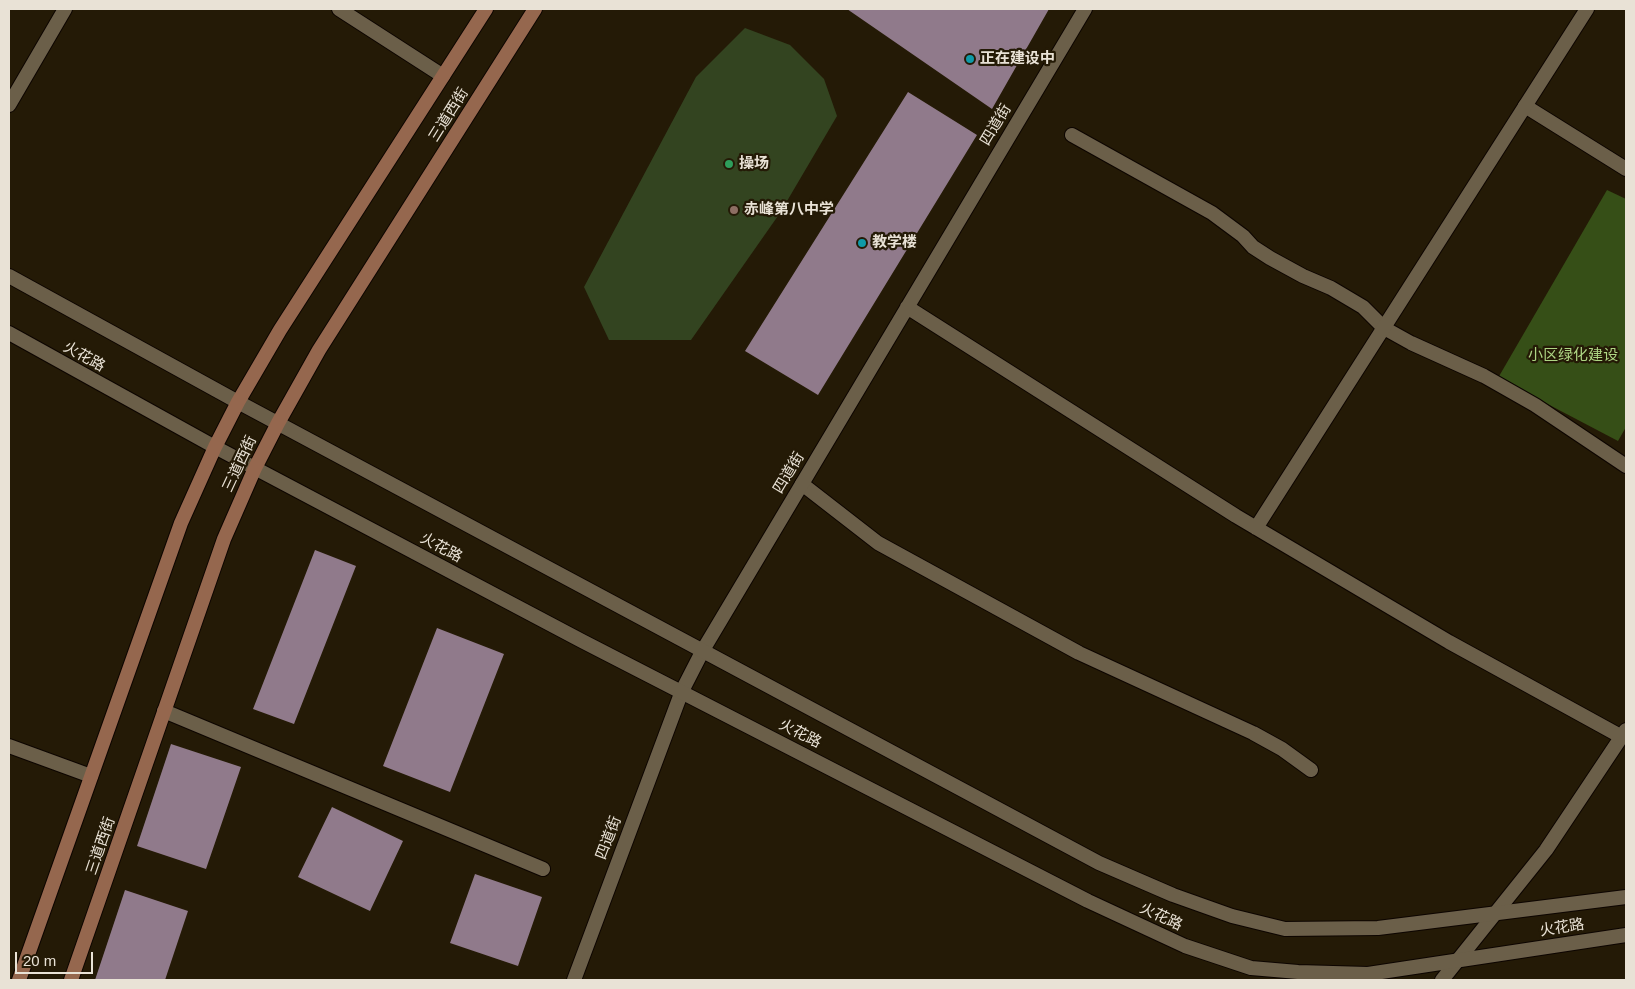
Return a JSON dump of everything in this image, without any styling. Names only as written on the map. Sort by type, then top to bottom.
[{"type":"main road","points":[[19,980],[180,523],[215,447],[238,402],[280,330],[486,9]]},
{"type":"main road","name":"三道西街","points":[[71,980],[224,539],[256,468],[319,350],[536,9]]},
{"type":"street","points":[[9,105],[65,9]]},
{"type":"street","points":[[339,9],[443,76]]},
{"type":"street","name":"四道街","points":[[574,980],[682,691],[703,650],[1085,9]]},
{"type":"street","points":[[1256,528],[1587,9]]},
{"type":"street","points":[[1525,106],[1626,169]]},
{"type":"street","points":[[1072,134],[1212,213],[1253,247],[1270,258],[1303,276],[1331,288],[1363,307],[1384,328],[1411,343],[1484,376],[1535,405],[1626,466]]},
{"type":"street","points":[[9,276],[278,424],[1099,863],[1173,895],[1232,916],[1285,929],[1378,928],[1626,897]]},
{"type":"street","points":[[907,307],[1256,528],[1449,642],[1624,733],[1546,850],[1442,980]]},
{"type":"street","name":"火花路","points":[[9,333],[215,447],[573,636],[1088,901],[1185,946],[1251,968],[1298,972],[1368,974],[1626,935]]},
{"type":"street","points":[[802,484],[878,543],[1079,653],[1253,733],[1312,770]]},
{"type":"street","points":[[164,711],[543,869]]},
{"type":"street","points":[[9,746],[91,776]]},
{"type":"green space","name":"操场","points":[[745,28],[790,45],[824,79],[837,116],[780,213],[691,340],[609,340],[584,287],[696,77]]},
{"type":"green space","name":"小区绿化建设","points":[[1607,190],[1626,199],[1626,427],[1618,441],[1498,378]]},
{"type":"building","name":"正在建设中","points":[[847,9],[1049,9],[992,109]]},
{"type":"building","name":"教学楼","points":[[908,92],[977,135],[818,395],[745,351]]},
{"type":"building","points":[[315,550],[356,566],[294,724],[253,709]]},
{"type":"building","points":[[437,628],[504,654],[450,792],[383,766]]},
{"type":"building","points":[[171,744],[241,767],[206,869],[137,846]]},
{"type":"building","points":[[332,807],[403,841],[370,911],[298,877]]},
{"type":"building","points":[[475,874],[542,897],[518,966],[450,943]]},
{"type":"building","points":[[125,890],[188,911],[165,980],[95,980]]},
{"type":"place","name":"正在建设中","points":[[970,59]]},
{"type":"place","name":"操场","points":[[729,164]]},
{"type":"place","name":"赤峰第八中学","points":[[734,210]]},
{"type":"place","name":"教学楼","points":[[862,243]]}]
